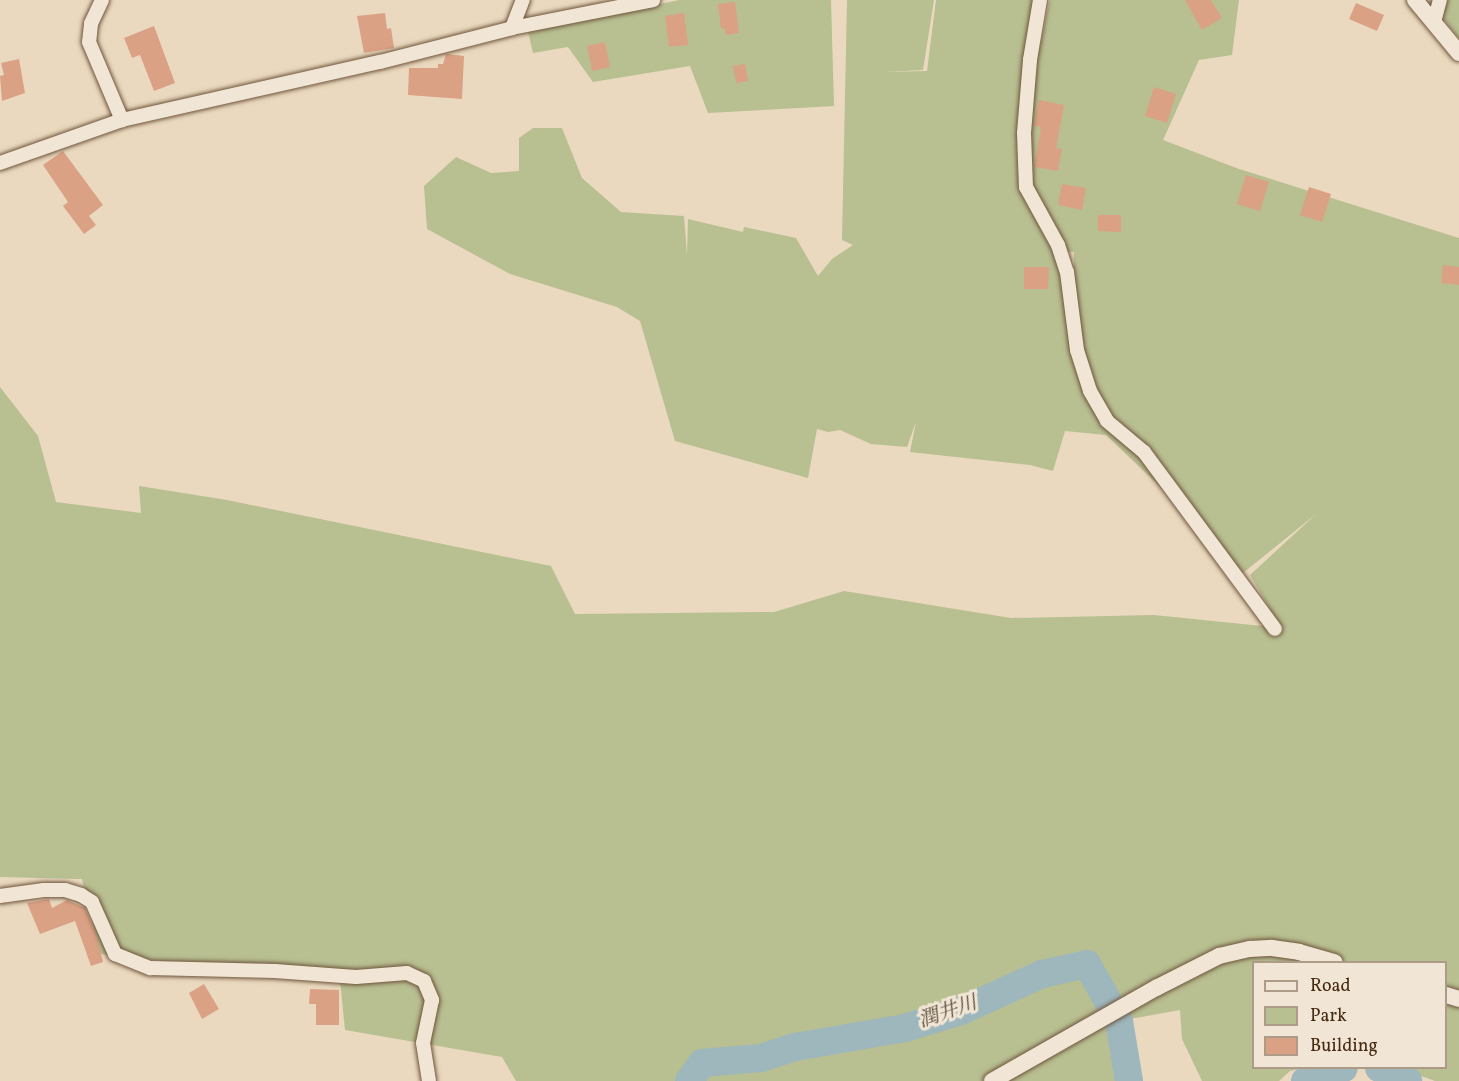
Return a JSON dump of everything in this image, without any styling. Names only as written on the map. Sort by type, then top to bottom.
[{"type":"street","points":[[102,0],[91,24],[89,42],[122,120]]},
{"type":"street","points":[[512,28],[523,0]]},
{"type":"street","points":[[0,163],[122,120],[380,62],[512,28],[653,0]]},
{"type":"street","points":[[1040,0],[1029,71],[1024,133],[1026,187],[1058,245],[1067,272],[1077,350],[1090,391],[1107,421],[1143,452],[1275,629]]},
{"type":"street","points":[[1415,0],[1459,53]]},
{"type":"street","points":[[1434,22],[1440,0]]},
{"type":"street","points":[[0,896],[44,890],[65,890],[81,895],[92,902],[115,954],[150,968],[275,971],[356,977],[407,973],[424,981],[432,1000],[423,1043],[429,1081]]},
{"type":"street","points":[[992,1081],[1156,988],[1219,956],[1250,949],[1272,948],[1299,952],[1328,961]]},
{"type":"green space","points":[[679,0],[831,0],[834,106],[708,113],[690,66],[593,82],[568,47],[533,53],[528,32]]},
{"type":"green space","points":[[847,0],[934,0],[923,70],[882,72],[927,71],[936,0],[1038,0],[1025,175],[1032,83],[1050,0],[1239,0],[1232,55],[1199,60],[1163,140],[1239,169],[1459,238],[1459,1081],[1435,1081],[1402,1069],[1447,1069],[1447,961],[1252,961],[1252,1069],[1301,1069],[1290,1071],[1279,1081],[1202,1081],[1182,1039],[1180,1010],[1119,1021],[1121,1081],[516,1081],[502,1057],[345,1030],[340,980],[100,954],[82,879],[0,877],[0,387],[38,436],[56,502],[141,513],[139,486],[227,500],[551,566],[575,614],[774,612],[844,591],[1011,618],[1154,615],[1281,628],[1250,575],[1316,514],[1238,577],[1215,539],[1106,435],[1065,431],[1053,471],[1030,465],[910,452],[916,422],[907,447],[871,444],[840,430],[828,432],[817,429],[808,478],[675,441],[640,321],[617,307],[510,274],[427,229],[424,186],[456,157],[491,173],[519,171],[519,138],[533,128],[562,128],[582,178],[621,212],[684,216],[687,255],[688,219],[743,232],[744,227],[796,238],[818,276],[832,259],[853,245],[842,240]],"holes":[[[1060,251],[1074,252],[1072,314]]]},
{"type":"green space","points":[[1446,0],[1459,0],[1459,38],[1443,18]]},
{"type":"building","points":[[1185,0],[1211,0],[1222,18],[1202,30]]},
{"type":"building","points":[[735,2],[739,33],[726,35],[725,29],[721,28],[718,4]]},
{"type":"building","points":[[1356,3],[1384,15],[1377,31],[1349,19]]},
{"type":"building","points":[[385,13],[387,29],[391,28],[394,48],[364,53],[357,16]]},
{"type":"building","points":[[684,13],[688,45],[669,47],[665,16]]},
{"type":"building","points":[[154,26],[175,83],[154,91],[140,55],[132,58],[124,38]]},
{"type":"building","points":[[605,42],[610,67],[592,71],[587,46]]},
{"type":"building","points":[[446,54],[464,56],[462,99],[408,95],[409,68],[438,68],[438,64],[443,64]]},
{"type":"building","points":[[19,59],[25,93],[2,101],[0,76],[4,75],[1,63]]},
{"type":"building","points":[[745,64],[748,81],[736,83],[733,66]]},
{"type":"building","points":[[1154,87],[1176,94],[1167,123],[1145,116]]},
{"type":"building","points":[[1039,100],[1064,105],[1056,148],[1062,149],[1058,171],[1034,167],[1041,127],[1034,126]]},
{"type":"building","points":[[63,151],[103,205],[89,216],[96,225],[84,234],[63,206],[68,202],[43,165]]},
{"type":"building","points":[[1246,175],[1269,182],[1260,211],[1237,204]]},
{"type":"building","points":[[1062,184],[1086,188],[1082,210],[1058,205]]},
{"type":"building","points":[[1309,187],[1331,194],[1322,222],[1300,215]]},
{"type":"building","points":[[1098,215],[1121,215],[1121,232],[1098,231]]},
{"type":"building","points":[[1443,265],[1459,267],[1459,285],[1441,283]]},
{"type":"building","points":[[1024,267],[1049,267],[1048,289],[1024,289]]},
{"type":"building","points":[[49,899],[52,908],[67,900],[85,908],[95,931],[103,962],[91,966],[75,921],[40,934],[27,903]]},
{"type":"building","points":[[204,984],[219,1009],[202,1019],[189,993]]},
{"type":"building","points":[[310,989],[339,990],[339,1025],[316,1025],[316,1004],[309,1004]]},
{"type":"waterway","name":"潤井川","points":[[689,1081],[702,1063],[761,1058],[795,1047],[905,1028],[961,1011],[1042,974],[1087,964],[1119,1021],[1129,1081]]},
{"type":"waterway","name":"潤井川","points":[[1305,1081],[1326,1071],[1338,1069]]},
{"type":"waterway","name":"潤井川","points":[[1381,1069],[1408,1081]]}]
